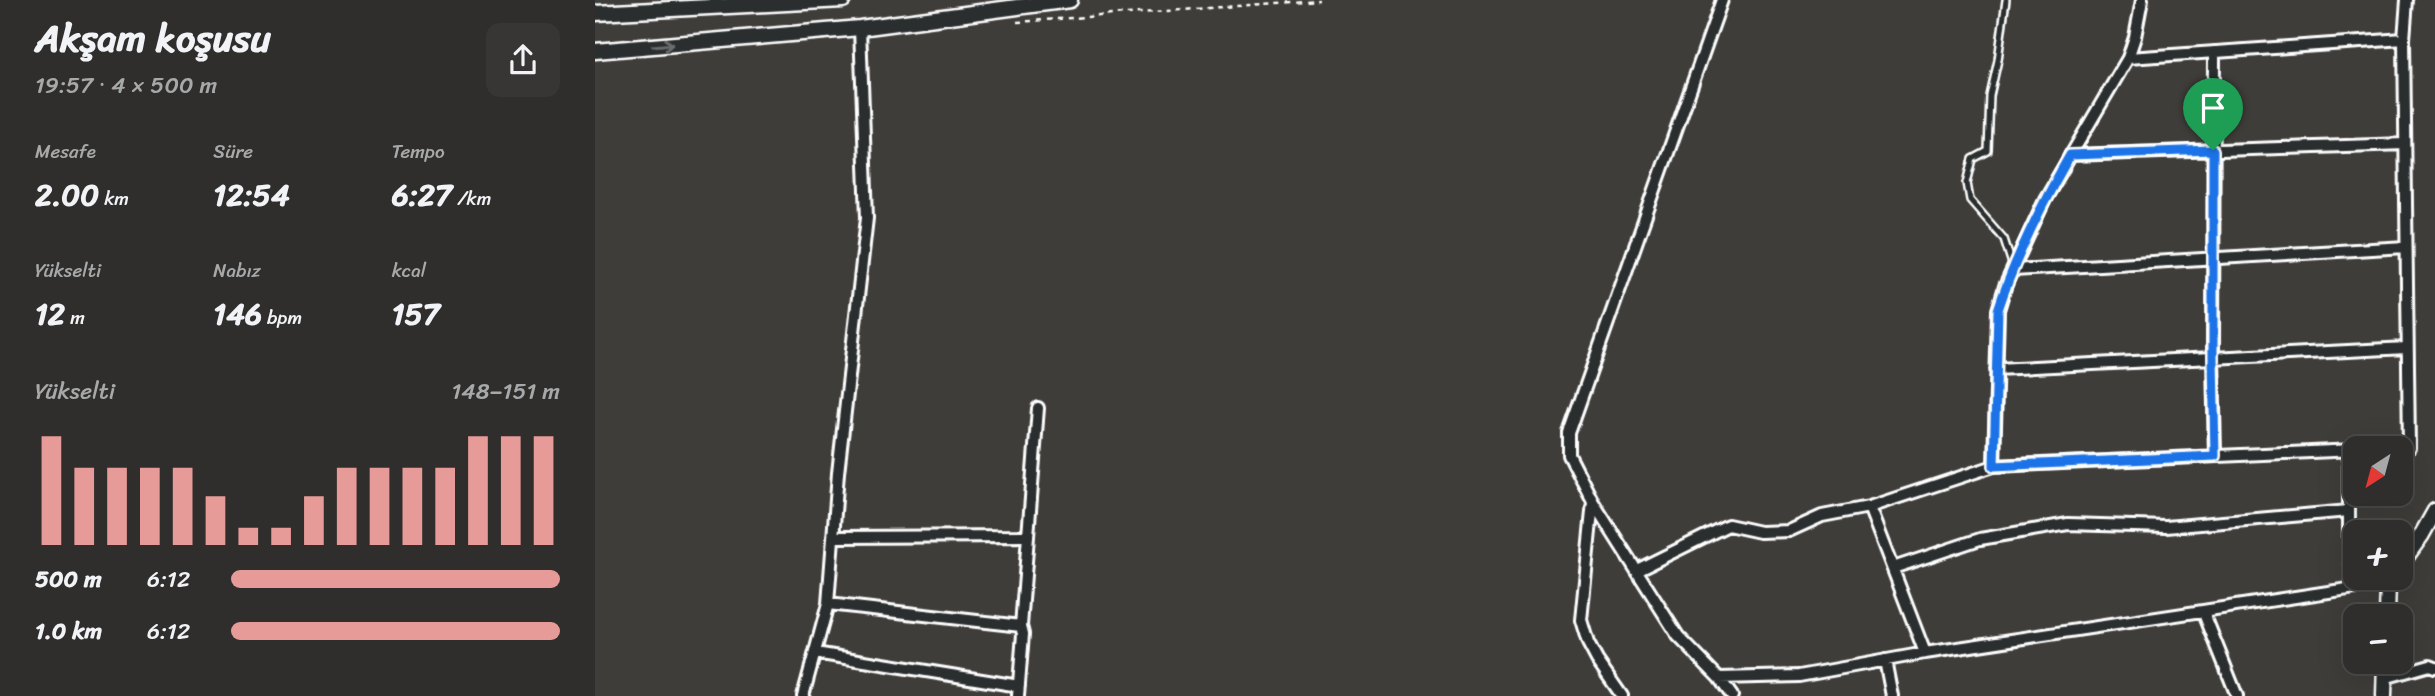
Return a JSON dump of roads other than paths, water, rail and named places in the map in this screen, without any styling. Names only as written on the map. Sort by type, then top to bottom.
[{"type":"street","points":[[595,13],[843,0]]},
{"type":"street","points":[[595,51],[860,28],[1070,0]]},
{"type":"street","points":[[1722,0],[1569,433],[1569,455],[1593,502],[1678,636],[1719,678],[1732,696]]},
{"type":"street","points":[[1994,466],[1998,310],[2005,286],[2045,199],[2128,58],[2142,0]]},
{"type":"street","points":[[2407,0],[2404,39],[2409,436]]},
{"type":"street","points":[[803,696],[828,604],[840,460],[867,218],[860,28]]},
{"type":"street","points":[[2128,58],[2404,39]]},
{"type":"street","points":[[2214,52],[2215,456]]},
{"type":"street","points":[[2070,155],[2405,144]]},
{"type":"street","points":[[2014,270],[2406,247]]},
{"type":"street","points":[[1996,369],[2407,348]]},
{"type":"street","points":[[815,653],[1019,691],[1023,634],[1020,626],[1038,408]]},
{"type":"street","points":[[1637,570],[1728,525],[1760,532],[1789,531],[1822,516],[1869,508],[1994,466],[2343,450]]},
{"type":"street","points":[[1593,502],[1581,620],[1597,660],[1622,696]]},
{"type":"street","points":[[2349,506],[2349,520]]},
{"type":"street","points":[[1869,508],[1926,653]]},
{"type":"street","points":[[1893,568],[1980,539],[2069,524],[2166,527],[2349,511]]},
{"type":"street","points":[[2413,547],[2435,511]]},
{"type":"street","points":[[834,537],[1028,536]]},
{"type":"street","points":[[1719,678],[1799,676],[1926,653],[2343,590]]},
{"type":"street","points":[[828,604],[1020,626]]},
{"type":"street","points":[[2203,611],[2237,696]]},
{"type":"street","points":[[1885,660],[1892,696]]},
{"type":"street","points":[[2385,678],[2430,665],[2435,667]]},
{"type":"street","points":[[2384,696],[2385,674]]},
{"type":"lane","points":[[2005,0],[1998,60],[1990,96],[1988,151],[1973,159],[1967,183],[1970,200],[2004,239],[2014,270]]}]
